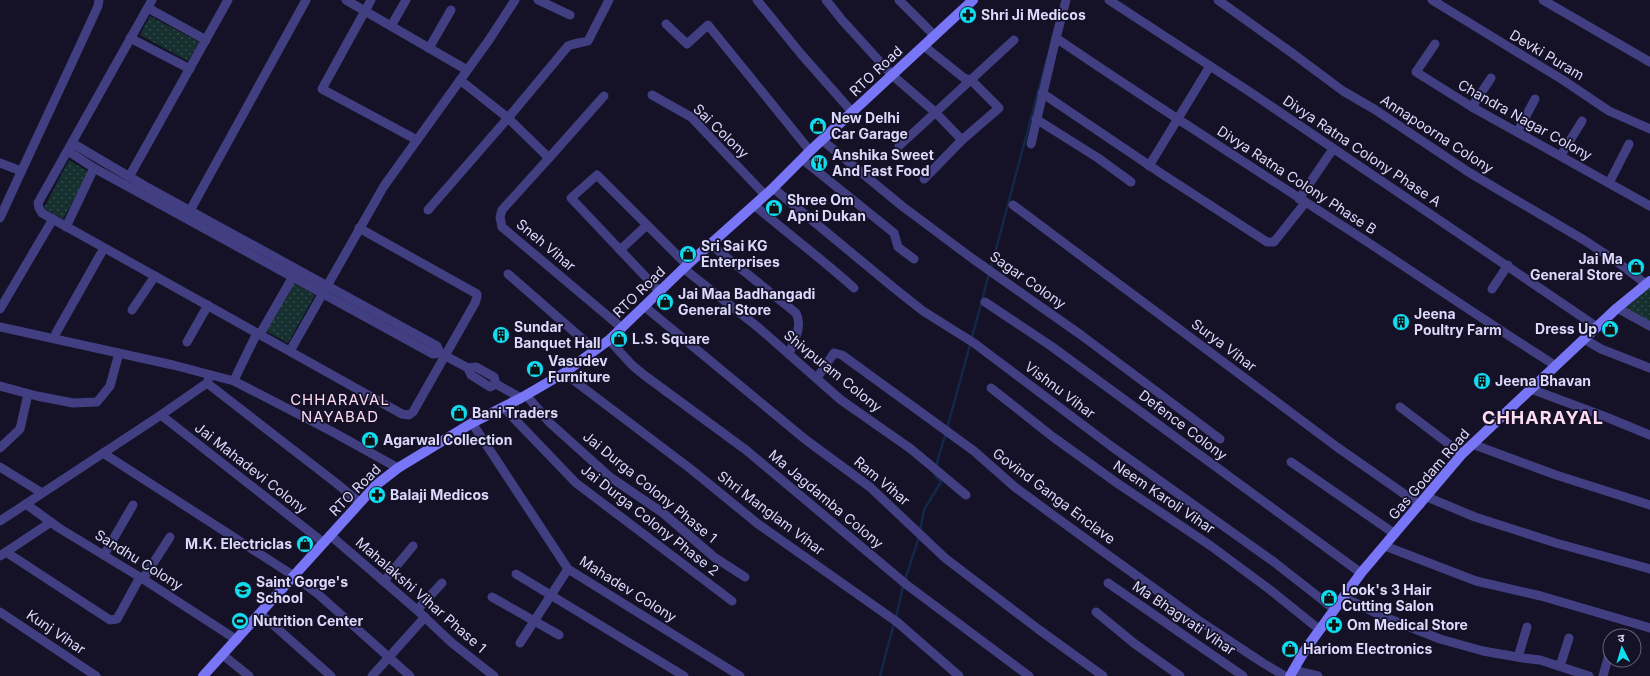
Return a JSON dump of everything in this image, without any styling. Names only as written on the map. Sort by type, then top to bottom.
[{"type":"street","points":[[0,218],[72,64],[98,6],[99,0]]},
{"type":"street","points":[[129,177],[228,0]]},
{"type":"street","points":[[188,214],[306,0]]},
{"type":"street","points":[[346,0],[467,70]]},
{"type":"street","points":[[371,0],[322,89],[417,140]]},
{"type":"street","points":[[391,26],[406,0]]},
{"type":"street","points":[[290,351],[384,186],[489,40],[515,0]]},
{"type":"street","points":[[538,0],[570,15]]},
{"type":"street","points":[[428,210],[568,46],[572,43],[580,44],[588,41],[609,0]]},
{"type":"street","points":[[757,0],[801,54],[853,112]]},
{"type":"street","points":[[826,0],[842,20],[892,75],[935,112],[962,140]]},
{"type":"street","points":[[899,0],[935,36]]},
{"type":"street","name":"RTO Road","points":[[203,676],[261,614],[359,502],[376,485],[398,468],[472,423],[524,397],[564,373],[609,340],[659,291],[773,188],[822,140],[973,0]]},
{"type":"street","points":[[1031,144],[1042,93],[1066,0]]},
{"type":"street","name":"Divya Ratna Colony Phase A","points":[[1109,0],[1508,265],[1597,327]]},
{"type":"street","name":"Annapoorna Colony","points":[[1218,0],[1343,92],[1374,109],[1470,173],[1584,240],[1648,283]]},
{"type":"street","name":"Devki Puram","points":[[1432,0],[1609,110],[1650,129]]},
{"type":"street","points":[[1543,0],[1650,62]]},
{"type":"street","points":[[206,40],[150,4],[38,203],[42,213],[402,414],[409,415],[413,412],[442,354],[478,297],[477,294],[359,228]]},
{"type":"street","points":[[429,48],[451,10]]},
{"type":"street","points":[[666,24],[687,44],[708,25],[810,152]]},
{"type":"street","points":[[130,38],[190,70]]},
{"type":"street","name":"Divya Ratna Colony Phase B","points":[[1056,38],[1178,120],[1397,262],[1473,314],[1556,366]]},
{"type":"street","points":[[899,146],[1014,40]]},
{"type":"street","name":"Chandra Nagar Colony","points":[[1435,44],[1416,72],[1472,107],[1518,131],[1609,183],[1649,203]]},
{"type":"street","points":[[924,46],[964,78],[971,80],[998,108],[962,140],[924,179]]},
{"type":"street","points":[[1150,166],[1210,66]]},
{"type":"street","points":[[1472,107],[1491,78]]},
{"type":"street","points":[[460,80],[508,118],[549,158]]},
{"type":"street","points":[[1042,93],[1150,166],[1270,243],[1279,236],[1333,149]]},
{"type":"street","name":"Sai Colony","points":[[652,95],[691,117],[765,195]]},
{"type":"street","name":"Sneh Vihar","points":[[604,96],[502,210],[500,218],[502,227],[622,328]]},
{"type":"street","points":[[1518,131],[1535,99]]},
{"type":"street","points":[[1036,119],[1098,158],[1131,182]]},
{"type":"street","points":[[1561,156],[1582,122]]},
{"type":"street","name":"Sagar Colony","points":[[822,140],[902,206],[973,259],[1081,335],[1220,439]]},
{"type":"street","points":[[1609,183],[1629,144]]},
{"type":"street","points":[[70,147],[94,168],[108,170],[129,177],[188,214]]},
{"type":"street","points":[[70,147],[108,170],[324,290],[437,346],[442,354],[468,368],[476,367],[486,372],[494,377],[496,384],[524,397]]},
{"type":"street","points":[[802,159],[894,233],[898,247],[914,259]]},
{"type":"street","points":[[0,163],[21,171]]},
{"type":"street","points":[[66,227],[94,168]]},
{"type":"street","name":"Shivpuram Colony","points":[[620,250],[571,198],[597,175],[647,225],[685,267],[759,328],[841,400],[911,449],[966,495]]},
{"type":"street","name":"Vishnu Vihar","points":[[773,188],[923,311],[974,343],[1112,446],[1274,562],[1334,609]]},
{"type":"street","points":[[754,205],[823,260],[854,288]]},
{"type":"street","name":"Surya Vihar","points":[[1013,205],[1337,447],[1420,505]]},
{"type":"street","points":[[0,309],[52,219]]},
{"type":"street","points":[[647,225],[620,250],[659,291]]},
{"type":"street","points":[[710,244],[796,313],[799,328],[789,354]]},
{"type":"street","points":[[56,333],[104,248]]},
{"type":"street","points":[[1492,289],[1508,265]]},
{"type":"street","points":[[236,376],[258,334],[294,273]]},
{"type":"street","points":[[508,274],[596,350]]},
{"type":"street","points":[[132,310],[154,276]]},
{"type":"street","name":"Gas Godam Road","points":[[1289,674],[1361,573],[1462,454],[1617,308],[1648,283]]},
{"type":"street","name":"Defence Colony","points":[[985,302],[1051,346],[1361,573]]},
{"type":"street","points":[[187,342],[208,306]]},
{"type":"street","name":"Ram Vihar","points":[[644,306],[806,440],[870,487],[945,558],[1038,629],[1103,676]]},
{"type":"street","points":[[1617,308],[1650,326]]},
{"type":"street","points":[[0,327],[119,353],[208,379],[234,381],[331,430],[398,468]]},
{"type":"street","points":[[1584,339],[1601,349],[1650,368]]},
{"type":"street","name":"Ma Jagdamba Colony","points":[[609,340],[644,376],[746,450],[907,585],[1029,676]]},
{"type":"street","points":[[0,386],[28,394],[73,403],[97,402],[110,386],[119,353]]},
{"type":"street","name":"Govind Ganga Enclave","points":[[817,378],[834,353],[842,355],[974,451],[1016,488],[1094,545],[1262,663],[1289,674]]},
{"type":"street","points":[[468,368],[471,375],[490,387],[496,384]]},
{"type":"street","points":[[482,382],[486,372]]},
{"type":"street","name":"Shri Manglam Vihar","points":[[564,373],[692,470],[758,524],[897,622],[959,676]]},
{"type":"street","points":[[0,521],[161,415],[208,379]]},
{"type":"street","points":[[208,379],[359,502]]},
{"type":"street","name":"Neem Karoli Vihar","points":[[991,388],[1053,437],[1117,483],[1211,546],[1269,589],[1320,630]]},
{"type":"street","points":[[1531,389],[1650,435]]},
{"type":"street","points":[[0,448],[16,435],[20,429],[28,394]]},
{"type":"street","name":"Jai Durga Colony Phase 1","points":[[524,397],[550,423],[610,477],[663,513],[714,557],[745,577]]},
{"type":"street","name":"Jai Durga Colony Phase 2","points":[[503,407],[576,483],[732,601]]},
{"type":"street","points":[[1400,407],[1462,454]]},
{"type":"street","name":"Jai Mahadevi Colony","points":[[161,415],[327,539]]},
{"type":"street","name":"Mahadev Colony","points":[[472,423],[568,569],[740,676]]},
{"type":"street","points":[[1472,444],[1556,475],[1650,505]]},
{"type":"street","points":[[104,453],[294,576],[319,594],[410,676]]},
{"type":"street","points":[[1291,462],[1395,534]]},
{"type":"street","points":[[0,467],[42,493]]},
{"type":"street","points":[[1427,497],[1475,517],[1542,539],[1650,569]]},
{"type":"street","name":"Sandhu Colony","points":[[26,504],[50,522],[142,578],[236,640]]},
{"type":"street","points":[[104,555],[133,504]]},
{"type":"street","points":[[50,522],[3,554],[110,620],[117,619],[142,578],[170,537]]},
{"type":"street","name":"Mahalakshi Vihar Phase 1","points":[[327,539],[384,581],[452,643],[494,676]]},
{"type":"street","points":[[384,581],[413,546]]},
{"type":"street","points":[[1384,546],[1476,581],[1541,596],[1650,628]]},
{"type":"street","points":[[520,643],[552,596],[568,569]]},
{"type":"street","points":[[516,574],[684,676]]},
{"type":"street","points":[[417,610],[442,583]]},
{"type":"street","name":"Ma Bhagvati Vihar","points":[[1108,583],[1243,676]]},
{"type":"street","points":[[492,597],[559,635]]},
{"type":"street","points":[[1343,597],[1382,616],[1440,639],[1483,650],[1540,660],[1589,676]]},
{"type":"street","name":"Kunj Vihar","points":[[0,612],[96,676]]},
{"type":"street","points":[[1096,612],[1135,644],[1180,676]]},
{"type":"street","points":[[261,614],[331,676]]},
{"type":"street","points":[[372,676],[425,617]]},
{"type":"street","points":[[1518,657],[1527,627]]},
{"type":"street","points":[[1560,666],[1569,638]]},
{"type":"street","points":[[223,655],[249,676]]},
{"type":"street","points":[[1289,674],[1318,676]]},
{"type":"green space","points":[[150,16],[199,42],[188,61],[140,35]]},
{"type":"green space","points":[[69,160],[89,172],[63,219],[44,208]]},
{"type":"green space","points":[[293,283],[315,295],[288,343],[266,331]]},
{"type":"green space","points":[[1650,286],[1650,323],[1624,308]]},
{"type":"waterway","points":[[991,268],[1047,58]]},
{"type":"waterway","points":[[972,337],[989,274]]},
{"type":"waterway","points":[[947,428],[970,345]]},
{"type":"waterway","points":[[936,466],[945,436]]},
{"type":"waterway","points":[[920,530],[924,510],[941,482],[934,474]]},
{"type":"waterway","points":[[905,580],[919,537]]},
{"type":"waterway","points":[[896,617],[903,587]]},
{"type":"waterway","points":[[880,676],[894,623]]},
{"type":"place","name":"Shri Ji Medicos","points":[[968,15]]},
{"type":"place","name":"New Delhi Car Garage","points":[[818,126]]},
{"type":"place","name":"Anshika Sweet And Fast Food","points":[[819,163]]},
{"type":"place","name":"Shree Om Apni Dukan","points":[[774,208]]},
{"type":"place","name":"Sri Sai KG Enterprises","points":[[688,254]]},
{"type":"place","name":"Jai Ma General Store","points":[[1636,267]]},
{"type":"place","name":"Jai Maa Badhangadi General Store","points":[[665,302]]},
{"type":"place","name":"Jeena Poultry Farm","points":[[1401,322]]},
{"type":"place","name":"Dress Up","points":[[1610,329]]},
{"type":"place","name":"Sundar Banquet Hall","points":[[501,335]]},
{"type":"place","name":"L.S. Square","points":[[619,339]]},
{"type":"place","name":"Vasudev Furniture","points":[[535,369]]},
{"type":"place","name":"Jeena Bhavan","points":[[1482,381]]},
{"type":"place","name":"Bani Traders","points":[[459,413]]},
{"type":"place","name":"Agarwal Collection","points":[[370,440]]},
{"type":"place","name":"Balaji Medicos","points":[[377,495]]},
{"type":"place","name":"M.K. Electriclas","points":[[305,544]]},
{"type":"place","name":"Saint Gorge's School","points":[[243,590]]},
{"type":"place","name":"Look's 3 Hair Cutting Salon","points":[[1329,598]]},
{"type":"place","name":"Nutrition Center","points":[[240,621]]},
{"type":"place","name":"Om Medical Store","points":[[1334,625]]},
{"type":"place","name":"Hariom Electronics","points":[[1290,649]]},
{"type":"district","name":"CHHARAVAL NAYABAD","points":[[340,408]]},
{"type":"district","name":"CHHARAYAL","points":[[1543,418]]}]
